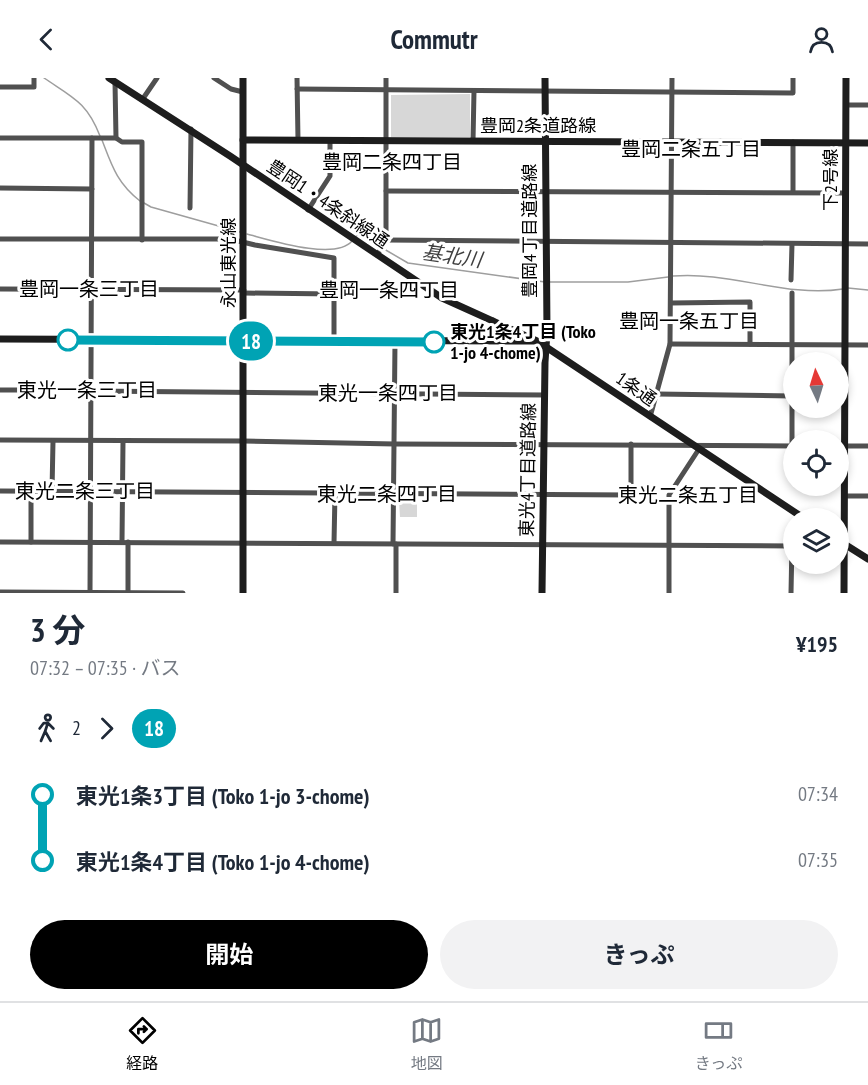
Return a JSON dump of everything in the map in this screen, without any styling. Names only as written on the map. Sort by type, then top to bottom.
[{"type":"street","points":[[0,87],[34,87],[34,78]]},
{"type":"street","points":[[142,100],[157,78]]},
{"type":"street","points":[[214,78],[231,89],[243,92]]},
{"type":"street","name":"永山東光線","points":[[243,78],[243,593]]},
{"type":"street","points":[[297,78],[298,140]]},
{"type":"street","points":[[386,78],[386,190],[382,247],[545,243],[868,244]]},
{"type":"street","name":"豊岡4丁目道路線","points":[[545,78],[546,347]]},
{"type":"street","points":[[650,417],[670,344],[672,78]]},
{"type":"street","points":[[297,89],[793,93],[793,78]]},
{"type":"street","name":"下2号線","points":[[845,345],[846,78]]},
{"type":"street","points":[[112,80],[116,138]]},
{"type":"street","name":"豊岡1・4条斜線通","points":[[112,80],[191,129],[359,244],[382,247],[442,298],[537,341]]},
{"type":"street","points":[[473,141],[474,91]]},
{"type":"street","points":[[846,105],[868,105]]},
{"type":"street","points":[[190,208],[191,129]]},
{"type":"street","points":[[0,138],[116,138],[122,142],[142,142],[142,240]]},
{"type":"street","points":[[90,593],[94,138]]},
{"type":"street","name":"豊岡2条道路線","points":[[243,140],[868,143]]},
{"type":"street","points":[[308,210],[330,176],[330,140]]},
{"type":"street","points":[[793,142],[793,192]]},
{"type":"street","points":[[0,188],[92,189]]},
{"type":"street","points":[[386,190],[846,193]]},
{"type":"street","points":[[0,239],[244,239],[255,245],[334,258],[334,342]]},
{"type":"street","points":[[791,280],[792,243]]},
{"type":"street","points":[[0,289],[334,294]]},
{"type":"street","points":[[792,293],[792,352]]},
{"type":"street","points":[[671,303],[750,303],[750,344]]},
{"type":"street","points":[[487,342],[493,320]]},
{"type":"street","points":[[0,339],[537,341]]},
{"type":"street","name":"1条通","points":[[537,341],[788,508]]},
{"type":"street","points":[[395,342],[394,544],[396,593]]},
{"type":"street","points":[[670,344],[868,345]]},
{"type":"street","points":[[842,430],[845,345]]},
{"type":"street","name":"東光4丁目道路線","points":[[542,593],[546,347]]},
{"type":"street","points":[[0,390],[21,390]]},
{"type":"street","points":[[90,390],[545,395]]},
{"type":"street","points":[[657,394],[783,396]]},
{"type":"street","points":[[0,440],[783,446]]},
{"type":"street","points":[[52,491],[53,441]]},
{"type":"street","points":[[123,441],[128,593]]},
{"type":"street","points":[[0,491],[631,495],[631,444]]},
{"type":"street","points":[[849,446],[868,446]]},
{"type":"street","points":[[669,593],[669,495],[699,449]]},
{"type":"street","points":[[31,542],[32,491]]},
{"type":"street","points":[[334,493],[334,543]]},
{"type":"street","points":[[844,508],[845,496]]},
{"type":"street","points":[[849,496],[868,496]]},
{"type":"street","points":[[0,542],[669,546],[783,543]]},
{"type":"street","points":[[849,547],[868,559]]},
{"type":"street","points":[[791,593],[792,574]]},
{"type":"street","points":[[843,574],[844,593]]},
{"type":"street","points":[[0,592],[183,593]]},
{"type":"shaded area","points":[[470,94],[470,137],[391,137],[391,95]]},
{"type":"shaded area","points":[[417,498],[417,517],[400,517],[399,500]]},
{"type":"waterway","name":"基北川","points":[[44,78],[78,101],[90,115],[100,136]]},
{"type":"waterway","name":"基北川","points":[[102,140],[112,166],[121,181],[140,201]]},
{"type":"waterway","name":"基北川","points":[[144,203],[151,207],[240,232]]},
{"type":"waterway","name":"基北川","points":[[355,237],[361,233],[380,246]]},
{"type":"waterway","name":"基北川","points":[[247,234],[317,249],[344,247],[352,241]]},
{"type":"waterway","name":"基北川","points":[[384,249],[408,263],[545,282]]},
{"type":"waterway","name":"基北川","points":[[673,276],[716,277],[800,290],[843,289]]},
{"type":"waterway","name":"基北川","points":[[550,282],[628,282],[668,277]]},
{"type":"waterway","name":"基北川","points":[[848,288],[868,290]]},
{"type":"bus line","name":"18","points":[[68,340],[434,342]]},
{"type":"place","name":"東光1条4丁目 (Toko 1-jo 4-chome)","points":[[434,342]]},
{"type":"district","name":"豊岡二条五丁目","points":[[691,149]]},
{"type":"district","name":"豊岡二条四丁目","points":[[392,162]]},
{"type":"district","name":"豊岡一条三丁目","points":[[89,289]]},
{"type":"district","name":"豊岡一条四丁目","points":[[389,290]]},
{"type":"district","name":"豊岡一条五丁目","points":[[689,321]]},
{"type":"district","name":"東光一条三丁目","points":[[87,390]]},
{"type":"district","name":"東光一条四丁目","points":[[388,393]]},
{"type":"district","name":"東光二条三丁目","points":[[85,491]]},
{"type":"district","name":"東光二条四丁目","points":[[387,494]]},
{"type":"district","name":"東光二条五丁目","points":[[688,495]]}]
